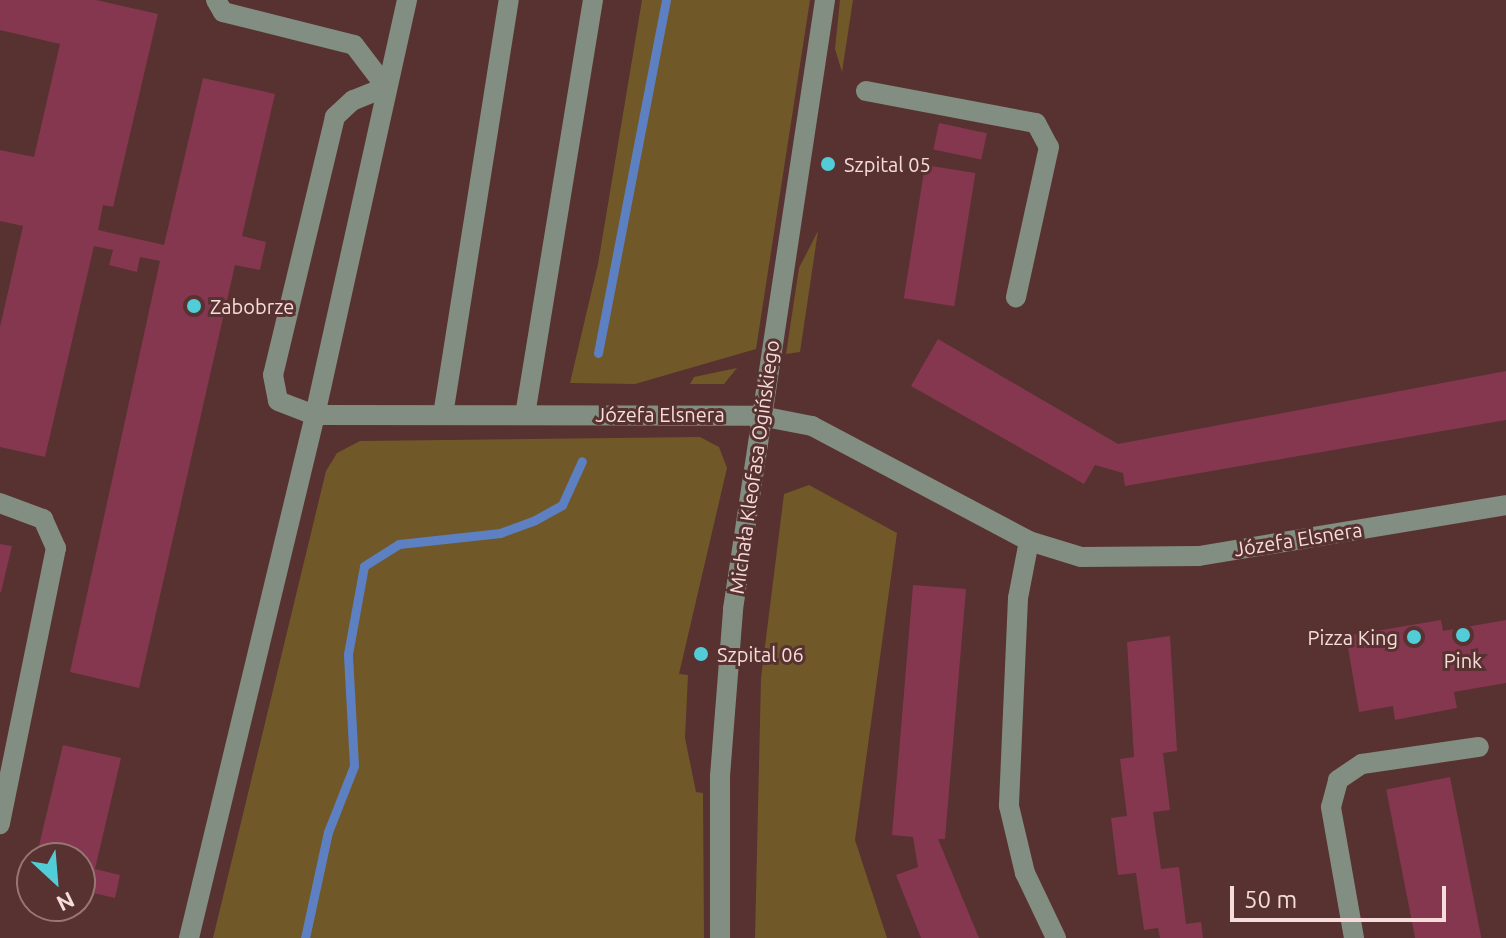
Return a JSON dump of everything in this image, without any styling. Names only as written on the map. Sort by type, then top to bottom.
[{"type":"street","points":[[216,0],[223,12],[354,45],[386,87]]},
{"type":"street","points":[[189,938],[315,415],[407,0]]},
{"type":"street","points":[[443,415],[509,0]]},
{"type":"street","points":[[525,415],[593,0]]},
{"type":"street","name":"Michała Kleofasa Ogińskiego","points":[[720,938],[723,711],[761,416],[825,0]]},
{"type":"street","points":[[315,415],[278,401],[273,375],[335,117],[353,100],[386,87]]},
{"type":"street","points":[[866,91],[1036,123],[1049,147],[1016,297]]},
{"type":"street","name":"Józefa Elsnera","points":[[315,415],[761,416],[812,426],[1029,541],[1081,557],[1199,556],[1506,505]]},
{"type":"street","points":[[0,503],[43,519],[56,548],[10,738],[0,824]]},
{"type":"street","points":[[1029,541],[1018,598],[1009,806],[1025,873],[1056,938]]},
{"type":"street","points":[[1354,938],[1331,807],[1338,780],[1362,764],[1479,747]]},
{"type":"shaded area","points":[[642,0],[810,0],[756,349],[635,384],[570,383],[598,264]]},
{"type":"shaded area","points":[[840,0],[853,0],[842,72],[835,49]]},
{"type":"shaded area","points":[[818,231],[800,352],[786,354],[799,268]]},
{"type":"shaded area","points":[[737,368],[724,384],[690,384],[694,377]]},
{"type":"shaded area","points":[[700,437],[719,447],[727,468],[679,674],[688,675],[685,738],[696,792],[703,793],[704,938],[213,938],[326,471],[337,453],[360,441]]},
{"type":"shaded area","points":[[809,485],[897,533],[855,840],[887,938],[755,938],[761,678],[784,494]]},
{"type":"building","points":[[0,0],[96,0],[158,14],[113,207],[103,205],[98,230],[164,245],[203,78],[275,94],[242,236],[266,242],[260,270],[235,265],[139,688],[70,672],[160,261],[140,257],[137,272],[109,265],[113,250],[94,246],[45,457],[0,447],[0,327],[23,226],[0,221],[0,150],[34,157],[60,44],[0,30]]},
{"type":"building","points":[[939,123],[987,133],[981,160],[933,149]]},
{"type":"building","points":[[925,165],[975,173],[954,306],[904,298]]},
{"type":"building","points":[[938,339],[1118,444],[1506,371],[1506,420],[1125,486],[1123,473],[1095,465],[1084,484],[911,386]]},
{"type":"building","points":[[0,544],[12,546],[1,592],[0,592]]},
{"type":"building","points":[[913,585],[966,589],[945,839],[938,839],[979,938],[921,938],[896,875],[918,867],[913,837],[892,835]]},
{"type":"building","points":[[1441,620],[1443,631],[1506,620],[1506,683],[1454,692],[1457,708],[1395,720],[1393,706],[1359,712],[1346,636]]},
{"type":"building","points":[[1170,636],[1177,751],[1163,753],[1170,810],[1153,812],[1161,869],[1179,867],[1186,924],[1201,922],[1203,938],[1160,938],[1158,928],[1144,930],[1136,873],[1118,875],[1111,818],[1127,816],[1120,759],[1134,757],[1127,642]]},
{"type":"building","points":[[63,745],[121,758],[96,865],[96,842],[40,842]]},
{"type":"building","points":[[1450,777],[1481,938],[1415,938],[1386,789]]},
{"type":"building","points":[[96,869],[120,875],[115,898],[96,894]]},
{"type":"waterway","points":[[598,353],[666,0]]},
{"type":"waterway","points":[[305,938],[328,832],[354,766],[348,654],[364,566],[399,544],[500,533],[535,520],[562,505],[582,461]]},
{"type":"place","name":"Szpital 05","points":[[828,164]]},
{"type":"place","name":"Zabobrze","points":[[194,306]]},
{"type":"place","name":"Pink","points":[[1463,635]]},
{"type":"place","name":"Pizza King","points":[[1414,637]]},
{"type":"place","name":"Szpital 06","points":[[701,654]]}]
